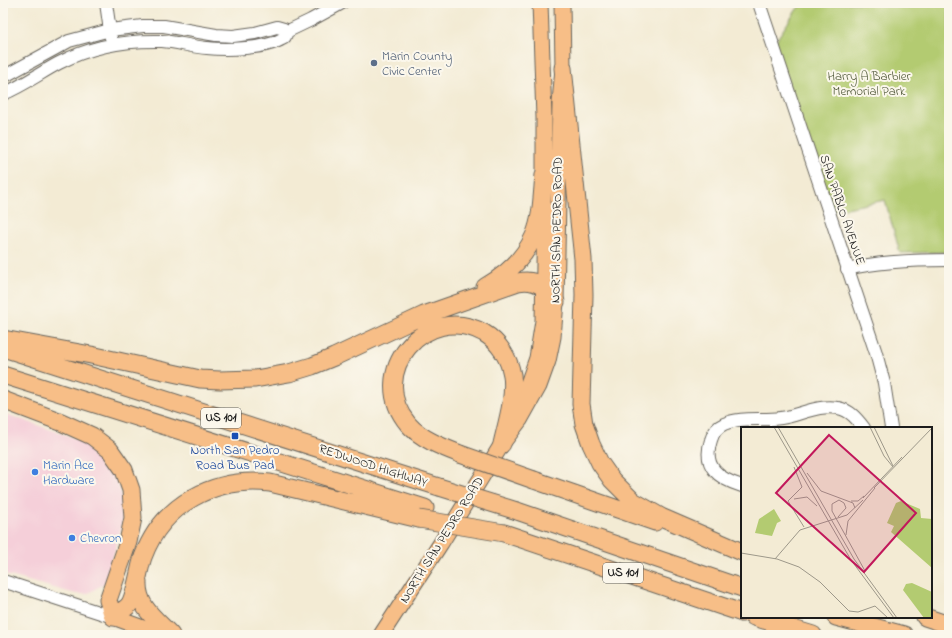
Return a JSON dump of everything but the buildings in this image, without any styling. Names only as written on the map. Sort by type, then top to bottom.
[{"type":"highway","points":[[563,68],[583,259],[584,300],[581,404],[584,424],[591,444],[600,463],[612,480],[633,500],[661,517],[741,552]]},
{"type":"highway","points":[[3,339],[98,357],[200,379],[242,380],[278,375],[312,366],[485,287],[506,273],[521,257],[537,229],[544,175]]},
{"type":"highway","points":[[424,315],[522,281],[531,281],[544,287],[556,302]]},
{"type":"highway","points":[[502,444],[512,389],[511,370],[505,354],[499,346],[491,338],[478,330],[461,326],[439,327],[419,336],[405,351],[396,370],[394,395],[400,411],[413,428],[428,440],[460,454],[741,552]]},
{"type":"highway","name":"REDWOOD HIGHWAY","points":[[3,348],[517,511],[741,588]]},
{"type":"highway","name":"REDWOOD HIGHWAY","points":[[3,375],[422,514]]},
{"type":"highway","points":[[3,400],[61,422],[92,436],[110,450],[124,470],[131,490],[133,518],[128,542],[108,600],[113,617],[129,606],[134,593],[141,564],[160,526],[183,504],[203,492],[224,485],[247,482],[270,483],[380,510],[422,514]]},
{"type":"highway","name":"US 101","points":[[422,514],[504,533],[741,613]]},
{"type":"highway","points":[[141,564],[138,587],[140,600],[148,612],[171,635]]},
{"type":"highway","points":[[757,618],[814,635]]},
{"type":"highway","points":[[840,618],[904,635]]},
{"type":"highway","points":[[928,618],[949,625]]},
{"type":"main road","name":"NORTH SAN PEDRO ROAD","points":[[502,444],[527,387],[537,358],[543,322],[545,233],[544,118],[540,3]]},
{"type":"main road","name":"NORTH SAN PEDRO ROAD","points":[[381,635],[441,543],[502,444],[527,409],[544,374],[553,337],[556,302],[560,103],[563,68],[562,3]]},
{"type":"main road","points":[[113,617],[162,635]]},
{"type":"street","points":[[106,3],[111,44]]},
{"type":"street","points":[[286,32],[284,29],[277,27],[256,33],[233,36],[216,35],[164,26],[143,26],[110,30],[69,41],[5,76],[8,92],[68,58],[111,44],[136,41],[160,41],[208,48],[240,48],[268,44],[282,40],[286,32],[342,3]]},
{"type":"street","name":"SAN PABLO AVENUE","points":[[759,3],[880,368],[888,401],[891,427]]},
{"type":"street","points":[[847,269],[860,266],[922,260],[949,260]]},
{"type":"street","points":[[741,486],[722,478],[714,470],[709,461],[708,450],[712,437],[715,432],[725,424],[738,420],[781,418],[823,407],[831,407],[846,410],[857,419],[863,427]]},
{"type":"street","points":[[3,581],[113,617]]},
{"type":"shaded area","points":[[3,413],[77,439],[111,457],[126,513],[105,583],[87,594],[76,594],[3,574]]},
{"type":"green space","name":"Harry A Barbier Memorial Park","points":[[804,3],[949,3],[949,252],[900,253],[885,200],[828,212],[773,45],[797,9]]},
{"type":"place","name":"Marin County Civic Center","points":[[374,63]]},
{"type":"place","name":"North San Pedro Road Bus Pad","points":[[235,436]]},
{"type":"place","name":"Marin Ace Hardware","points":[[35,472]]},
{"type":"place","name":"Chevron","points":[[72,538]]}]
